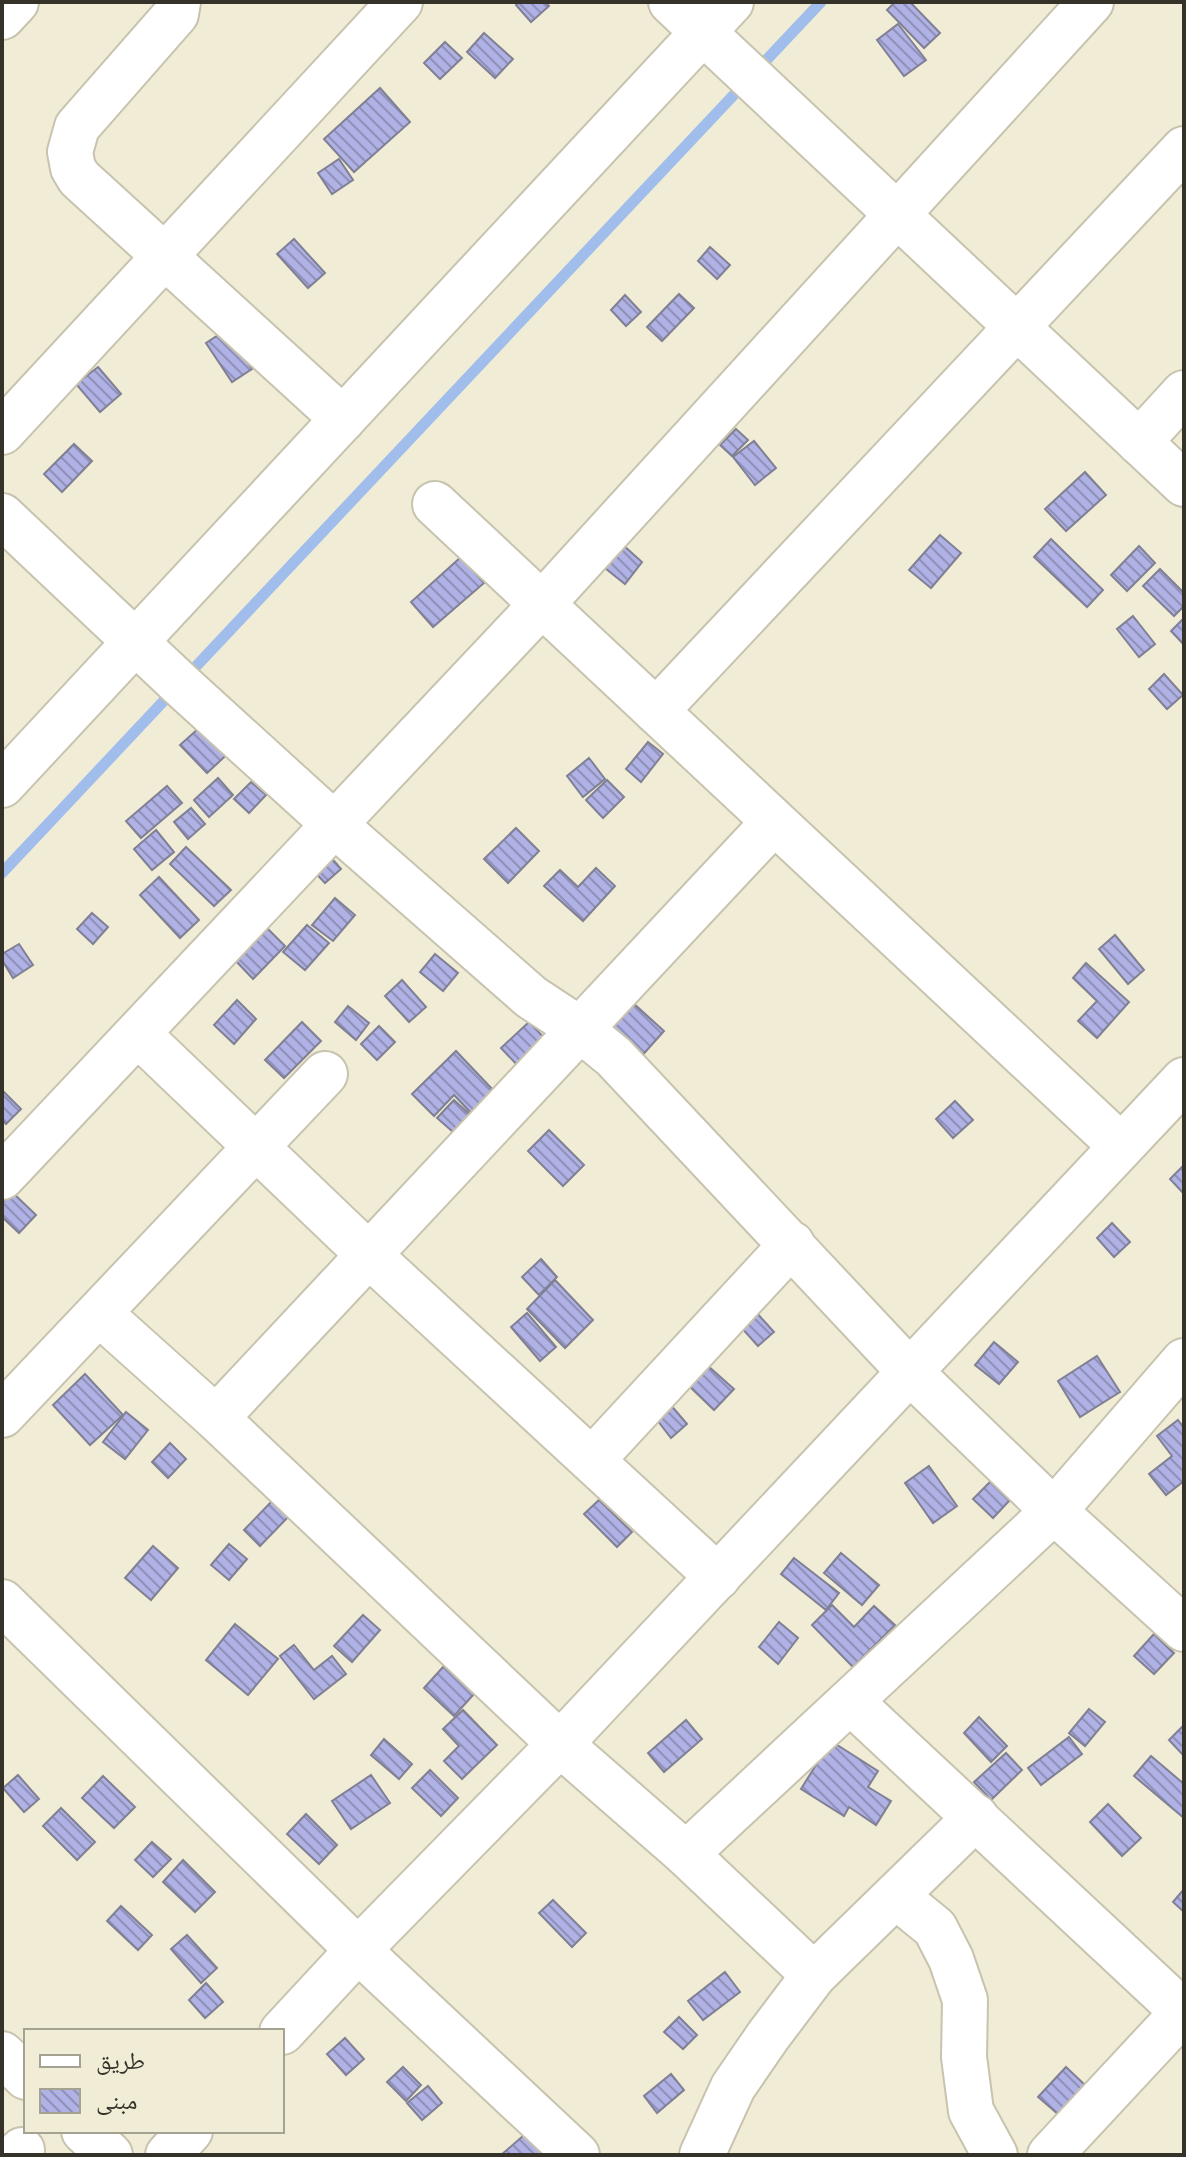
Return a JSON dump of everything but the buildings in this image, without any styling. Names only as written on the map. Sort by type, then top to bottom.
[{"type":"street","points":[[2,17],[16,2]]},
{"type":"street","points":[[178,2],[176,14],[77,127],[70,152],[73,168],[79,178],[343,419]]},
{"type":"street","points":[[2,432],[400,2]]},
{"type":"street","points":[[671,2],[717,17],[896,213],[1184,484]]},
{"type":"street","points":[[2,1177],[543,603],[1091,2]]},
{"type":"street","points":[[2,785],[717,17]]},
{"type":"street","points":[[656,711],[1184,149]]},
{"type":"street","points":[[1139,442],[1184,393]]},
{"type":"street","points":[[435,504],[1121,1146]]},
{"type":"street","points":[[2,516],[335,825],[531,997],[581,1030],[643,1086],[910,1372],[1054,1511],[1180,1617]]},
{"type":"street","points":[[216,1418],[774,822]]},
{"type":"street","points":[[138,1034],[369,1255],[718,1577]]},
{"type":"street","points":[[2,1415],[325,1074]]},
{"type":"street","points":[[284,2030],[560,1744],[1184,1080]]},
{"type":"street","points":[[592,1460],[792,1244]]},
{"type":"street","points":[[100,1314],[216,1418],[560,1744],[686,1854],[814,1975]]},
{"type":"street","points":[[686,1854],[1054,1511],[1184,1361]]},
{"type":"street","points":[[2,1602],[358,1950],[577,2155]]},
{"type":"street","points":[[851,1702],[1184,2012],[1050,2155]]},
{"type":"street","points":[[702,2155],[733,2087],[814,1975],[976,1817]]},
{"type":"street","points":[[897,1897],[935,1928],[951,1959],[965,2000],[964,2057],[971,2111],[995,2155]]},
{"type":"street","points":[[2,2054],[24,2075]]},
{"type":"street","points":[[86,2133],[110,2155]]},
{"type":"street","points":[[168,2155],[188,2133]]},
{"type":"waterway","points":[[756,71],[821,2]]},
{"type":"waterway","points":[[186,677],[744,84]]},
{"type":"waterway","points":[[2,873],[174,690]]}]
